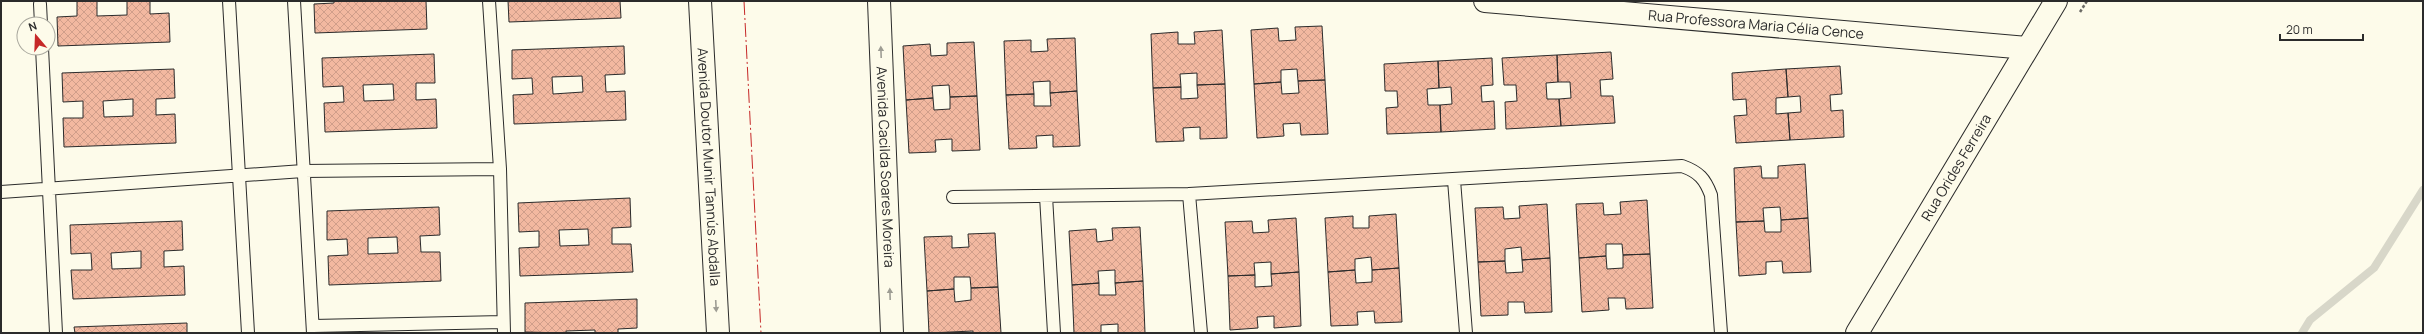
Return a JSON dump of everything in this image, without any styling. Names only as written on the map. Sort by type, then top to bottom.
[{"type":"street","name":"Avenida Doutor Munir Tannús Abdalla","points":[[700,1],[718,333]]},
{"type":"street","name":"Avenida Cacilda Soares Moreira","points":[[879,1],[892,333]]},
{"type":"street","name":"Rua Professora Maria Célia Cence","points":[[1485,1],[2027,48]]},
{"type":"street","name":"Rua Orides Ferreira","points":[[1857,333],[2056,1]]},
{"type":"lane","points":[[229,1],[248,333]]},
{"type":"lane","points":[[294,1],[313,329],[503,328],[500,169],[489,1]]},
{"type":"lane","points":[[40,4],[41,16]]},
{"type":"lane","points":[[42,56],[56,333]]},
{"type":"lane","points":[[953,197],[1188,194],[1682,166],[1696,171],[1706,181],[1711,195],[1721,333]]},
{"type":"lane","points":[[1,192],[239,174],[304,171],[500,169]]},
{"type":"lane","points":[[1454,180],[1466,333]]},
{"type":"lane","points":[[1188,194],[1201,333]]},
{"type":"lane","points":[[1046,196],[1054,333]]},
{"type":"building","points":[[77,1],[97,1],[97,16],[127,15],[127,1],[150,1],[150,14],[169,13],[170,42],[58,46],[57,17],[77,16]]},
{"type":"building","points":[[334,1],[426,1],[427,29],[315,33],[314,4],[334,3]]},
{"type":"building","points":[[508,1],[620,1],[621,18],[509,22]]},
{"type":"building","points":[[1322,26],[1325,80],[1298,81],[1297,69],[1281,70],[1281,82],[1254,84],[1251,30],[1278,28],[1279,41],[1296,40],[1295,27]]},
{"type":"building","points":[[1222,30],[1225,84],[1197,85],[1197,73],[1180,74],[1181,87],[1153,88],[1151,34],[1178,32],[1178,44],[1195,44],[1194,32]]},
{"type":"building","points":[[1075,38],[1077,91],[1050,93],[1050,81],[1033,82],[1034,94],[1006,95],[1004,41],[1031,40],[1031,52],[1048,51],[1047,39]]},
{"type":"building","points":[[974,42],[977,96],[950,97],[949,85],[932,86],[933,98],[906,100],[903,46],[930,44],[931,56],[947,55],[947,43]]},
{"type":"building","points":[[624,46],[625,74],[605,75],[606,92],[625,91],[626,120],[514,124],[513,95],[533,94],[532,78],[512,79],[512,50]],"holes":[[[582,76],[583,92],[553,94],[552,77]]]},
{"type":"building","points":[[1611,52],[1613,79],[1600,80],[1601,96],[1613,96],[1615,123],[1561,126],[1559,99],[1571,98],[1570,82],[1558,82],[1557,55]]},
{"type":"building","points":[[434,54],[435,83],[416,83],[416,100],[436,99],[437,128],[325,132],[324,103],[344,102],[343,86],[323,87],[322,58]],"holes":[[[393,84],[394,100],[364,101],[363,85]]]},
{"type":"building","points":[[1557,55],[1558,82],[1546,83],[1547,99],[1559,99],[1561,126],[1506,129],[1505,102],[1517,101],[1516,85],[1504,85],[1502,58]]},
{"type":"building","points":[[1492,58],[1493,85],[1481,86],[1482,102],[1494,101],[1495,129],[1441,132],[1440,105],[1452,104],[1451,87],[1439,88],[1438,61]]},
{"type":"building","points":[[1438,61],[1439,88],[1427,89],[1428,105],[1440,105],[1441,132],[1387,134],[1386,108],[1398,107],[1397,91],[1385,91],[1384,64]]},
{"type":"building","points":[[1840,66],[1842,94],[1830,95],[1831,111],[1843,110],[1844,137],[1790,140],[1788,113],[1801,112],[1800,96],[1788,97],[1786,69]]},
{"type":"building","points":[[174,69],[175,98],[156,99],[156,115],[175,114],[176,143],[64,147],[63,118],[83,118],[83,101],[63,102],[62,73]],"holes":[[[133,99],[133,116],[104,117],[103,101]]]},
{"type":"building","points":[[1786,69],[1788,97],[1776,98],[1776,114],[1788,113],[1790,140],[1736,143],[1734,116],[1747,115],[1746,99],[1733,100],[1732,73]]},
{"type":"building","points":[[1325,80],[1328,134],[1301,135],[1300,123],[1283,124],[1284,136],[1257,138],[1254,84],[1281,82],[1282,94],[1299,93],[1298,81]]},
{"type":"building","points":[[1225,84],[1227,138],[1200,139],[1200,127],[1183,128],[1184,141],[1156,142],[1153,88],[1181,87],[1181,99],[1198,98],[1197,85]]},
{"type":"building","points":[[1077,91],[1080,146],[1053,147],[1053,135],[1036,136],[1037,148],[1009,149],[1006,95],[1034,94],[1034,106],[1051,106],[1050,93]]},
{"type":"building","points":[[977,96],[980,150],[952,151],[952,139],[935,140],[936,152],[909,153],[906,100],[933,98],[934,110],[950,109],[950,97]]},
{"type":"building","points":[[1805,164],[1808,218],[1781,220],[1780,207],[1763,208],[1764,221],[1736,222],[1734,168],[1761,166],[1762,178],[1778,178],[1778,166]]},
{"type":"building","points":[[630,198],[631,227],[612,228],[612,244],[631,244],[633,272],[520,276],[519,248],[539,247],[539,231],[519,232],[518,203]],"holes":[[[588,229],[589,245],[560,246],[559,230]]]},
{"type":"building","points":[[1647,200],[1650,254],[1623,255],[1622,244],[1606,244],[1606,256],[1579,258],[1576,204],[1603,203],[1604,215],[1621,214],[1620,202]]},
{"type":"building","points":[[1547,204],[1550,258],[1522,260],[1521,247],[1505,249],[1505,261],[1478,262],[1475,208],[1503,207],[1504,219],[1520,218],[1519,206]]},
{"type":"building","points":[[439,207],[440,235],[420,236],[421,252],[440,252],[441,281],[329,285],[328,256],[348,255],[347,239],[327,240],[327,211]],"holes":[[[397,237],[398,253],[368,254],[368,238]]]},
{"type":"building","points":[[1396,214],[1399,268],[1372,270],[1371,257],[1355,259],[1355,270],[1328,272],[1325,218],[1353,216],[1353,228],[1369,228],[1369,216]]},
{"type":"building","points":[[1296,218],[1299,272],[1271,274],[1271,262],[1254,263],[1255,275],[1228,276],[1225,222],[1252,221],[1253,233],[1269,232],[1268,220]]},
{"type":"building","points":[[1808,218],[1811,272],[1783,273],[1782,261],[1766,262],[1766,274],[1739,276],[1736,222],[1764,221],[1765,232],[1781,232],[1781,220]]},
{"type":"building","points":[[182,221],[183,250],[164,251],[164,267],[184,266],[185,295],[73,299],[71,270],[92,270],[91,253],[71,254],[70,225]],"holes":[[[141,251],[141,268],[112,269],[111,253]]]},
{"type":"building","points":[[1140,227],[1143,281],[1115,283],[1115,270],[1098,271],[1099,283],[1072,285],[1069,231],[1096,229],[1097,242],[1113,240],[1112,228]]},
{"type":"building","points":[[995,233],[998,287],[971,288],[970,277],[954,277],[954,289],[927,291],[924,237],[952,236],[952,248],[969,247],[968,234]]},
{"type":"building","points":[[1650,254],[1653,308],[1626,309],[1625,298],[1608,298],[1609,310],[1582,312],[1579,258],[1606,256],[1607,269],[1623,268],[1623,255]]},
{"type":"building","points":[[1550,258],[1552,312],[1525,313],[1524,302],[1508,302],[1508,315],[1481,316],[1478,262],[1505,261],[1506,273],[1523,272],[1522,260]]},
{"type":"building","points":[[1399,268],[1402,322],[1375,323],[1374,311],[1357,312],[1358,325],[1331,326],[1328,272],[1355,270],[1356,283],[1372,282],[1372,270]]},
{"type":"building","points":[[1299,272],[1301,326],[1274,328],[1274,316],[1257,317],[1258,328],[1230,330],[1228,276],[1255,275],[1255,287],[1272,286],[1271,274]]},
{"type":"building","points":[[1143,281],[1145,333],[1118,333],[1118,324],[1101,325],[1101,333],[1074,333],[1072,285],[1099,283],[1099,295],[1116,295],[1115,283]]},
{"type":"building","points":[[998,287],[1001,333],[973,333],[973,331],[929,333],[927,291],[954,289],[955,302],[971,300],[971,288]]},
{"type":"building","points":[[637,299],[637,328],[618,329],[618,333],[595,333],[595,330],[566,331],[566,333],[525,332],[525,303]]},
{"type":"building","points":[[187,323],[187,333],[75,333],[74,327]]},
{"type":"waterway","points":[[2302,333],[2310,320],[2374,268],[2423,190]]},
{"type":"power","points":[[744,1],[761,333]]}]
